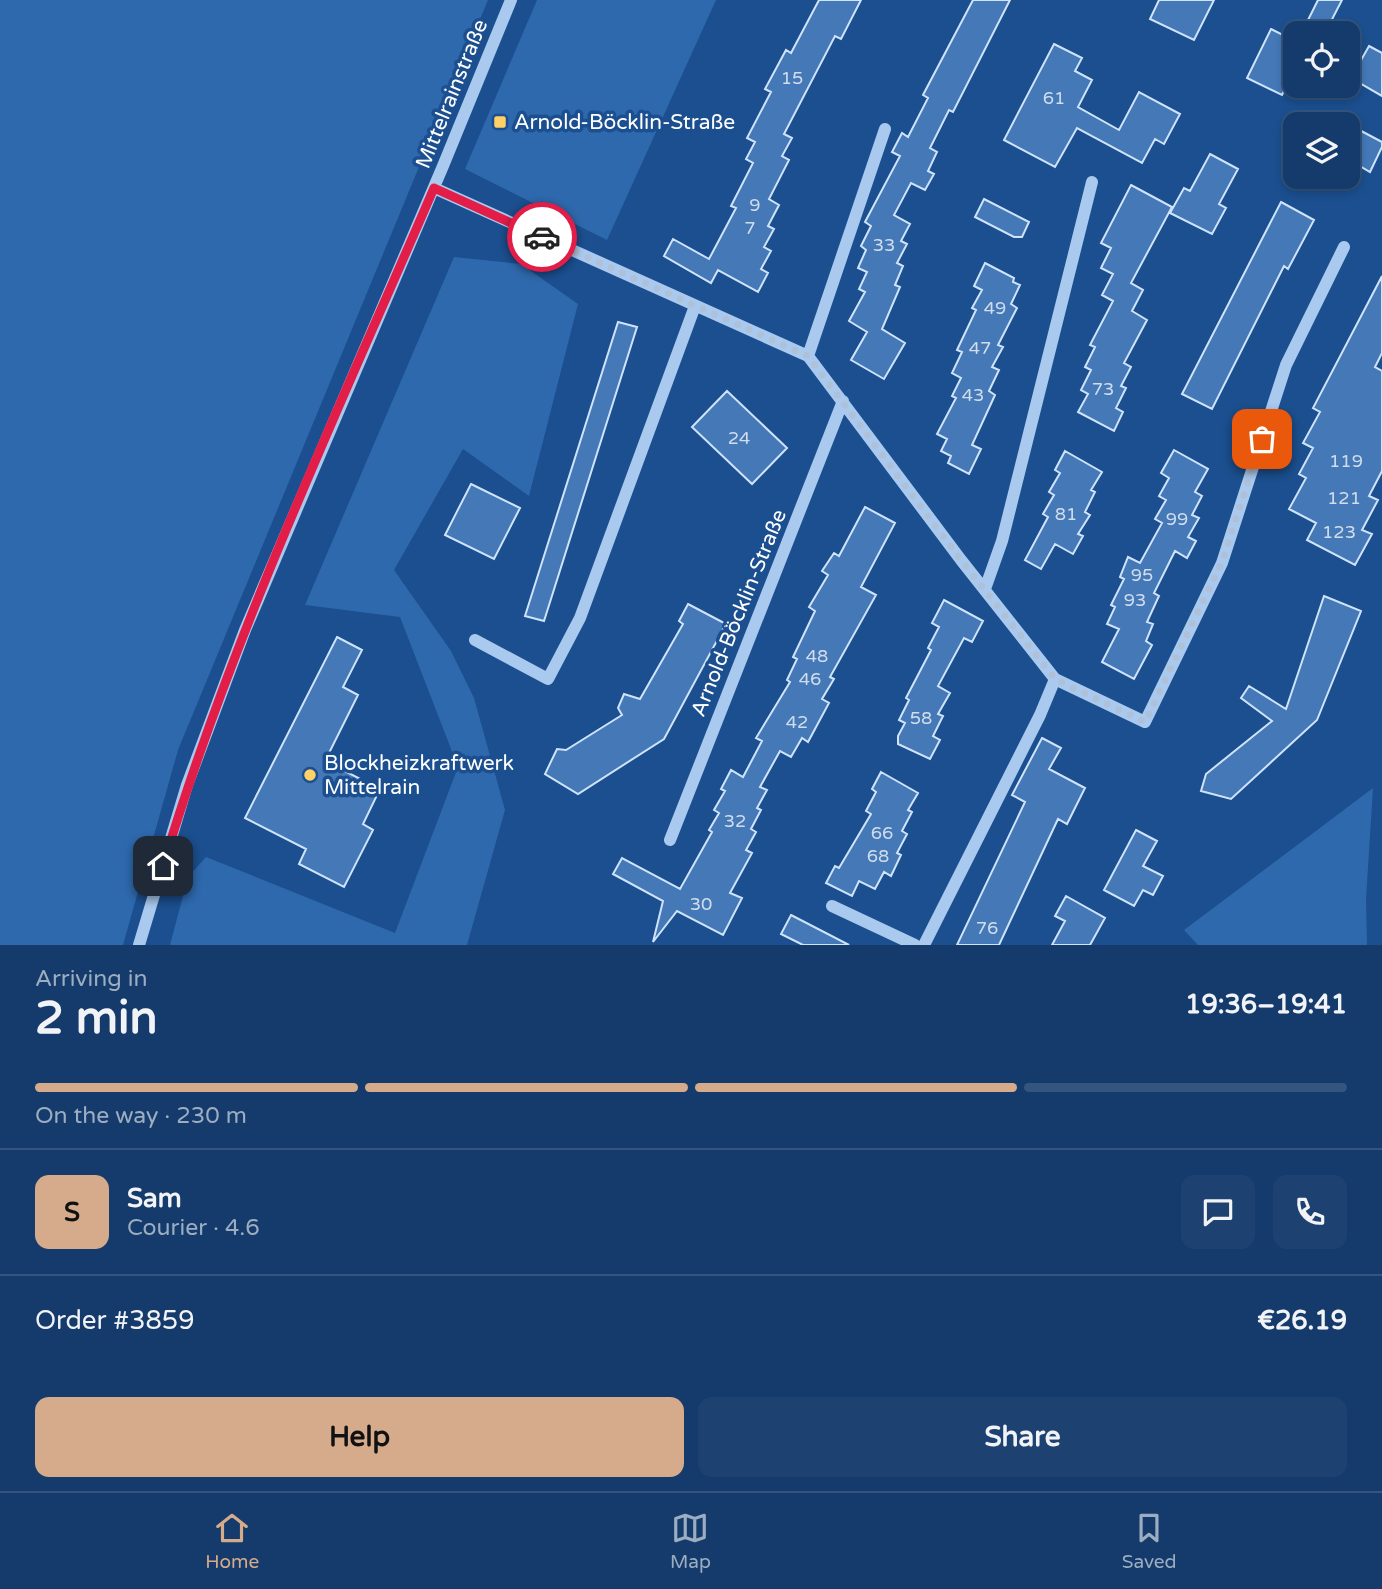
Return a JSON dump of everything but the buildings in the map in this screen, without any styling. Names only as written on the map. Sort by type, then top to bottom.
[{"type":"street","name":"Mittelrainstraße","points":[[139,945],[187,785],[245,630],[434,188],[511,0]]},
{"type":"street","points":[[808,356],[885,129]]},
{"type":"street","points":[[985,589],[1002,541],[1092,181]]},
{"type":"street","points":[[434,188],[808,356],[961,560],[1055,679],[1145,722],[1222,562],[1286,365],[1344,247]]},
{"type":"street","points":[[475,640],[548,679],[580,618],[695,306]]},
{"type":"street","name":"Arnold-Böcklin-Straße","points":[[670,840],[844,401]]},
{"type":"street","points":[[924,945],[1040,715],[1055,679]]},
{"type":"street","points":[[832,906],[915,945]]},
{"type":"shaded area","points":[[0,0],[488,0],[178,750],[123,945],[0,945]]},
{"type":"shaded area","points":[[537,0],[716,0],[607,240],[465,169]]},
{"type":"shaded area","points":[[454,257],[521,264],[578,304],[529,496],[463,449],[394,570],[451,651],[474,698],[505,810],[467,945],[170,945],[188,877],[206,857],[395,933],[458,767],[400,617],[305,605]]},
{"type":"shaded area","points":[[1373,788],[1366,899],[1367,945],[1198,945],[1184,930]]},
{"type":"way so far","points":[[542,237],[808,356],[961,560],[1055,679],[1145,722],[1222,562],[1262,439]]},
{"type":"place","name":"Arnold-Böcklin-Straße","points":[[500,122]]},
{"type":"place","name":"Blockheizkraftwerk Mittelrain","points":[[310,775]]},
{"type":"route","points":[[163,866],[187,785],[245,630],[434,188],[542,237]]}]
